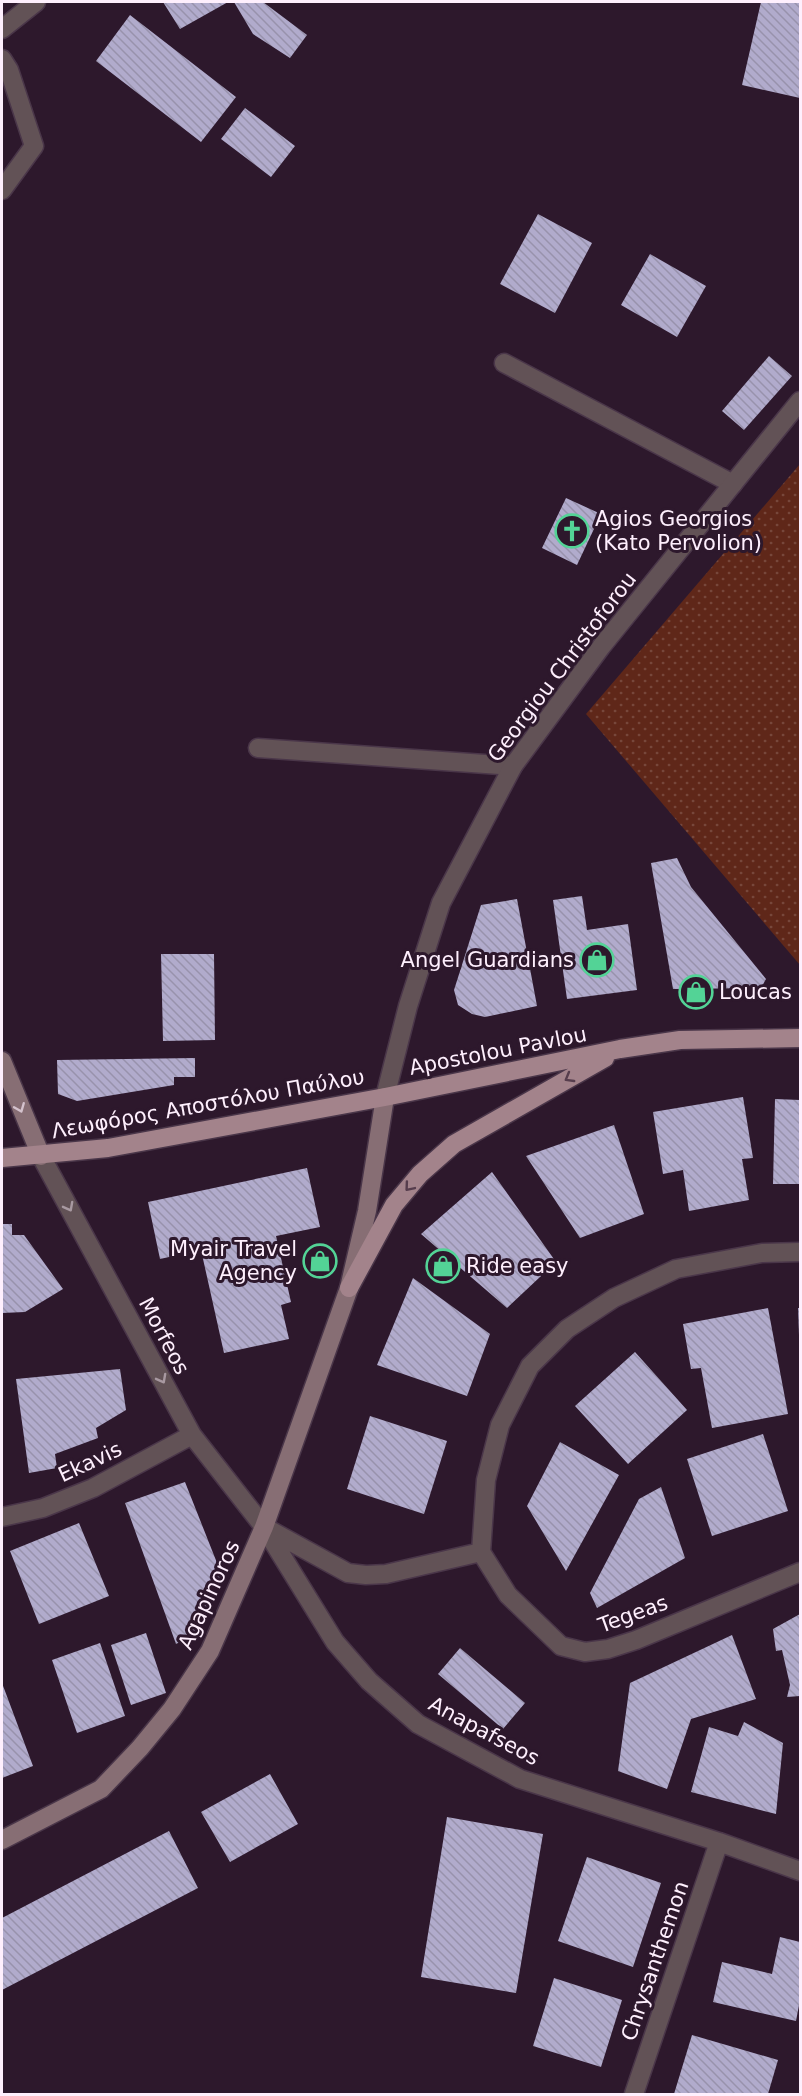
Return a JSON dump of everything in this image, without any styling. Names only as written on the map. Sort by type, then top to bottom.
[{"type":"main road","points":[[349,1288],[394,1205],[420,1174],[454,1144],[620,1049],[680,1040],[801,1038]]},
{"type":"main road","name":"Apostolou Pavlou","points":[[385,1096],[620,1049]]},
{"type":"main road","points":[[2,1061],[41,1156]]},
{"type":"main road","name":"Λεωφόρος Αποστόλου Παύλου","points":[[2,1158],[108,1148],[385,1096]]},
{"type":"main road","name":"Agapinoros","points":[[2,1840],[101,1789],[140,1748],[172,1709],[210,1651],[264,1527],[349,1288],[367,1211],[385,1096]]},
{"type":"street","points":[[2,29],[36,2]]},
{"type":"street","points":[[2,59],[9,70],[34,146],[2,190]]},
{"type":"street","points":[[504,363],[733,484]]},
{"type":"street","name":"Georgiou Christoforou","points":[[385,1096],[408,1006],[441,903],[513,766],[601,647],[801,401]]},
{"type":"street","points":[[258,748],[513,766]]},
{"type":"street","name":"Morfeos","points":[[41,1156],[192,1435],[264,1527]]},
{"type":"street","points":[[264,1527],[348,1573],[386,1574],[481,1552],[486,1480],[500,1425],[530,1366],[567,1329],[614,1298],[676,1269],[762,1253],[801,1252]]},
{"type":"street","name":"Ekavis","points":[[2,1517],[43,1508],[93,1488],[192,1435]]},
{"type":"street","name":"Anapafseos","points":[[264,1527],[335,1642],[369,1681],[418,1724],[520,1779],[719,1842],[801,1871]]},
{"type":"street","name":"Tegeas","points":[[481,1552],[508,1595],[523,1610],[561,1646],[585,1652],[608,1649],[636,1640],[801,1572]]},
{"type":"street","name":"Chrysanthemon","points":[[634,2094],[719,1842]]},
{"type":"shaded area","points":[[800,464],[800,965],[586,714]]},
{"type":"building","points":[[163,2],[228,2],[180,29]]},
{"type":"building","points":[[234,2],[263,2],[307,35],[290,58],[253,34]]},
{"type":"building","points":[[761,2],[800,2],[800,98],[742,85]]},
{"type":"building","points":[[130,15],[236,97],[201,142],[96,61]]},
{"type":"building","points":[[245,108],[295,146],[271,177],[221,139]]},
{"type":"building","points":[[538,214],[592,243],[555,313],[500,284]]},
{"type":"building","points":[[650,254],[706,286],[677,337],[621,305]]},
{"type":"building","points":[[769,356],[792,376],[744,430],[722,411]]},
{"type":"building","name":"Agios Georgios (Kato Pervolion)","points":[[566,498],[601,514],[577,565],[542,548]]},
{"type":"building","points":[[677,858],[691,887],[766,979],[761,988],[673,989],[651,863]]},
{"type":"building","name":"Angel Guardians","points":[[582,896],[587,930],[628,924],[637,990],[567,999],[553,900]]},
{"type":"building","points":[[517,899],[537,1006],[485,1017],[472,1014],[458,1005],[454,990],[481,905]]},
{"type":"building","points":[[161,954],[214,954],[215,1040],[163,1041]]},
{"type":"building","points":[[195,1058],[195,1077],[174,1077],[174,1085],[77,1101],[58,1094],[57,1060]]},
{"type":"building","points":[[743,1097],[753,1158],[742,1159],[749,1200],[689,1211],[683,1170],[663,1174],[653,1112]]},
{"type":"building","points":[[775,1099],[800,1100],[800,1184],[773,1184]]},
{"type":"building","points":[[614,1125],[644,1214],[580,1238],[526,1156]]},
{"type":"building","points":[[307,1168],[320,1227],[276,1236],[291,1302],[281,1305],[289,1339],[224,1353],[201,1250],[160,1259],[148,1202]]},
{"type":"building","points":[[492,1172],[556,1262],[507,1308],[421,1234]]},
{"type":"building","points":[[2,1224],[12,1224],[12,1235],[24,1235],[63,1289],[25,1312],[2,1313]]},
{"type":"building","points":[[413,1278],[490,1334],[467,1396],[377,1365]]},
{"type":"building","points":[[768,1308],[788,1414],[712,1428],[701,1368],[691,1369],[683,1324]]},
{"type":"building","points":[[798,1308],[800,1308],[800,1335],[799,1335]]},
{"type":"building","points":[[635,1352],[687,1410],[628,1464],[575,1406]]},
{"type":"building","points":[[120,1369],[126,1410],[96,1428],[98,1438],[55,1454],[57,1468],[29,1473],[16,1379]]},
{"type":"building","points":[[370,1416],[447,1441],[424,1514],[347,1489]]},
{"type":"building","points":[[763,1434],[788,1511],[712,1536],[687,1459]]},
{"type":"building","points":[[560,1442],[619,1475],[566,1571],[527,1506]]},
{"type":"building","points":[[185,1482],[221,1573],[202,1631],[176,1644],[125,1503]]},
{"type":"building","points":[[661,1487],[685,1558],[597,1608],[590,1593],[639,1499]]},
{"type":"building","points":[[79,1523],[109,1596],[39,1624],[10,1551]]},
{"type":"building","points":[[800,1614],[800,1696],[787,1697],[790,1685],[782,1650],[776,1651],[773,1629]]},
{"type":"building","points":[[146,1633],[166,1693],[131,1705],[111,1645]]},
{"type":"building","points":[[732,1635],[756,1699],[691,1719],[667,1789],[618,1771],[630,1683]]},
{"type":"building","points":[[100,1643],[125,1716],[77,1733],[52,1660]]},
{"type":"building","points":[[460,1648],[525,1703],[503,1729],[438,1674]]},
{"type":"building","points":[[2,1683],[33,1766],[2,1778]]},
{"type":"building","points":[[744,1722],[783,1743],[776,1814],[691,1792],[709,1727],[738,1736]]},
{"type":"building","points":[[270,1774],[298,1824],[230,1862],[201,1812]]},
{"type":"building","points":[[447,1817],[543,1834],[516,1993],[421,1977]]},
{"type":"building","points":[[169,1831],[198,1888],[2,1990],[2,1918]]},
{"type":"building","points":[[587,1857],[661,1883],[633,1967],[558,1941]]},
{"type":"building","points":[[780,1937],[800,1942],[800,2000],[796,2021],[713,2002],[722,1962],[772,1974]]},
{"type":"building","points":[[554,1978],[622,2000],[601,2067],[533,2046]]},
{"type":"building","points":[[692,2035],[778,2060],[768,2094],[674,2094]]},
{"type":"place","name":"Agios Georgios (Kato Pervolion)","points":[[572,531]]},
{"type":"place","name":"Angel Guardians","points":[[597,960]]},
{"type":"place","name":"Loucas","points":[[696,992]]},
{"type":"place","name":"Myair Travel Agency","points":[[320,1261]]},
{"type":"place","name":"Ride easy","points":[[443,1266]]}]
